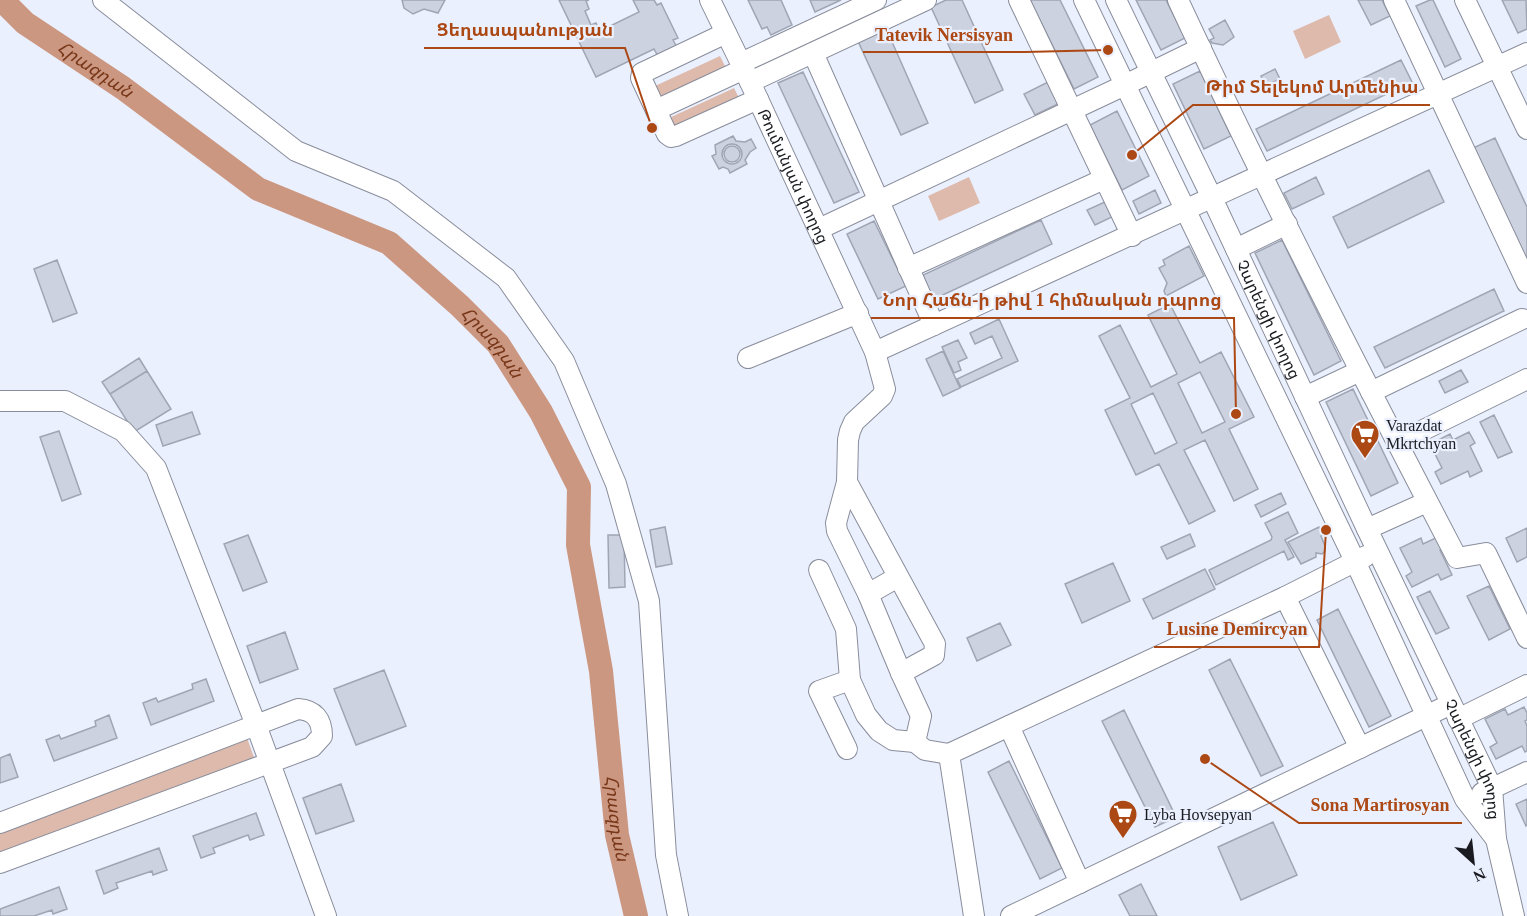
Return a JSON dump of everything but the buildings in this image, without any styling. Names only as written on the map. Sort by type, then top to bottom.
[{"type":"street","points":[[103,0],[296,151],[393,191],[506,278],[564,361],[616,484],[649,601],[666,855],[678,916]]},
{"type":"street","name":"Թումանյան փողոց","points":[[710,0],[875,352],[885,389],[882,396],[855,422],[850,431],[847,482]]},
{"type":"street","points":[[726,33],[642,73],[640,78],[667,134],[671,137],[676,136],[748,78],[876,0]]},
{"type":"street","points":[[656,110],[813,53],[926,0]]},
{"type":"street","points":[[1019,0],[1132,236]]},
{"type":"street","name":"Չարենցի փողոց","points":[[1084,0],[1355,561],[1465,799],[1496,839]]},
{"type":"street","name":"Չարենցի փողոց","points":[[1116,0],[1492,788],[1496,839]]},
{"type":"street","points":[[1178,0],[1360,371],[1457,558],[1486,553],[1527,638]]},
{"type":"street","points":[[1394,0],[1527,283]]},
{"type":"street","points":[[1465,0],[1496,67],[1526,123]]},
{"type":"street","points":[[819,229],[1201,48]]},
{"type":"street","points":[[813,53],[934,326]]},
{"type":"street","points":[[875,352],[1527,54]]},
{"type":"street","points":[[908,268],[1104,179]]},
{"type":"street","points":[[1236,249],[1287,224]]},
{"type":"street","points":[[748,358],[858,313]]},
{"type":"street","points":[[1371,392],[1525,321]]},
{"type":"street","points":[[1305,397],[1360,371]]},
{"type":"street","points":[[1397,443],[1527,379]]},
{"type":"street","points":[[0,401],[65,401],[123,431],[156,468],[256,725],[326,916]]},
{"type":"street","points":[[847,482],[936,644],[934,655],[902,673]]},
{"type":"street","points":[[847,482],[836,524],[837,531],[868,594],[921,716],[915,742]]},
{"type":"street","points":[[1367,529],[1427,502]]},
{"type":"street","points":[[853,564],[883,548]]},
{"type":"street","points":[[819,570],[846,628],[850,680],[866,715],[879,731],[893,740],[915,742],[925,750],[950,754],[1285,597],[1378,550]]},
{"type":"street","points":[[868,594],[898,577]]},
{"type":"street","points":[[1285,597],[1360,748]]},
{"type":"street","points":[[848,749],[819,691],[850,680]]},
{"type":"street","points":[[1023,914],[1080,883],[1426,717],[1455,712],[1527,685]]},
{"type":"street","points":[[0,823],[298,709],[310,711],[320,721],[322,736],[316,745],[0,863]]},
{"type":"street","points":[[1010,726],[1080,883]]},
{"type":"street","points":[[950,754],[974,916]]},
{"type":"street","points":[[1465,799],[1527,772]]},
{"type":"street","points":[[1496,839],[1514,916]]},
{"type":"shaded area","points":[[1329,15],[1341,42],[1305,59],[1293,31]]},
{"type":"shaded area","points":[[720,56],[727,70],[662,100],[655,86]]},
{"type":"shaded area","points":[[734,88],[741,102],[676,132],[669,118]]},
{"type":"shaded area","points":[[969,177],[980,203],[939,221],[928,196]]},
{"type":"shaded area","points":[[247,738],[255,760],[0,854],[0,830]]},
{"type":"waterway","name":"Հրազդան","points":[[2,0],[25,23],[123,88],[258,189],[389,243],[460,306],[498,344],[541,412],[579,487],[578,545],[601,671],[617,835],[636,916]]},
{"type":"place","name":"Tatevik Nersisyan","points":[[1108,50]]},
{"type":"place","name":"Ցեղասպանության","points":[[652,128]]},
{"type":"place","name":"Թիմ Տելեկոմ Արմենիա","points":[[1132,155]]},
{"type":"place","name":"Նոր Հաճն-ի թիվ 1 հիմնական դպրոց","points":[[1236,414]]},
{"type":"place","name":"Varazdat Mkrtchyan","points":[[1365,460]]},
{"type":"place","name":"Lusine Demircyan","points":[[1326,530]]},
{"type":"place","name":"Sona Martirosyan","points":[[1205,759]]},
{"type":"place","name":"Lyba Hovsepyan","points":[[1123,840]]}]
